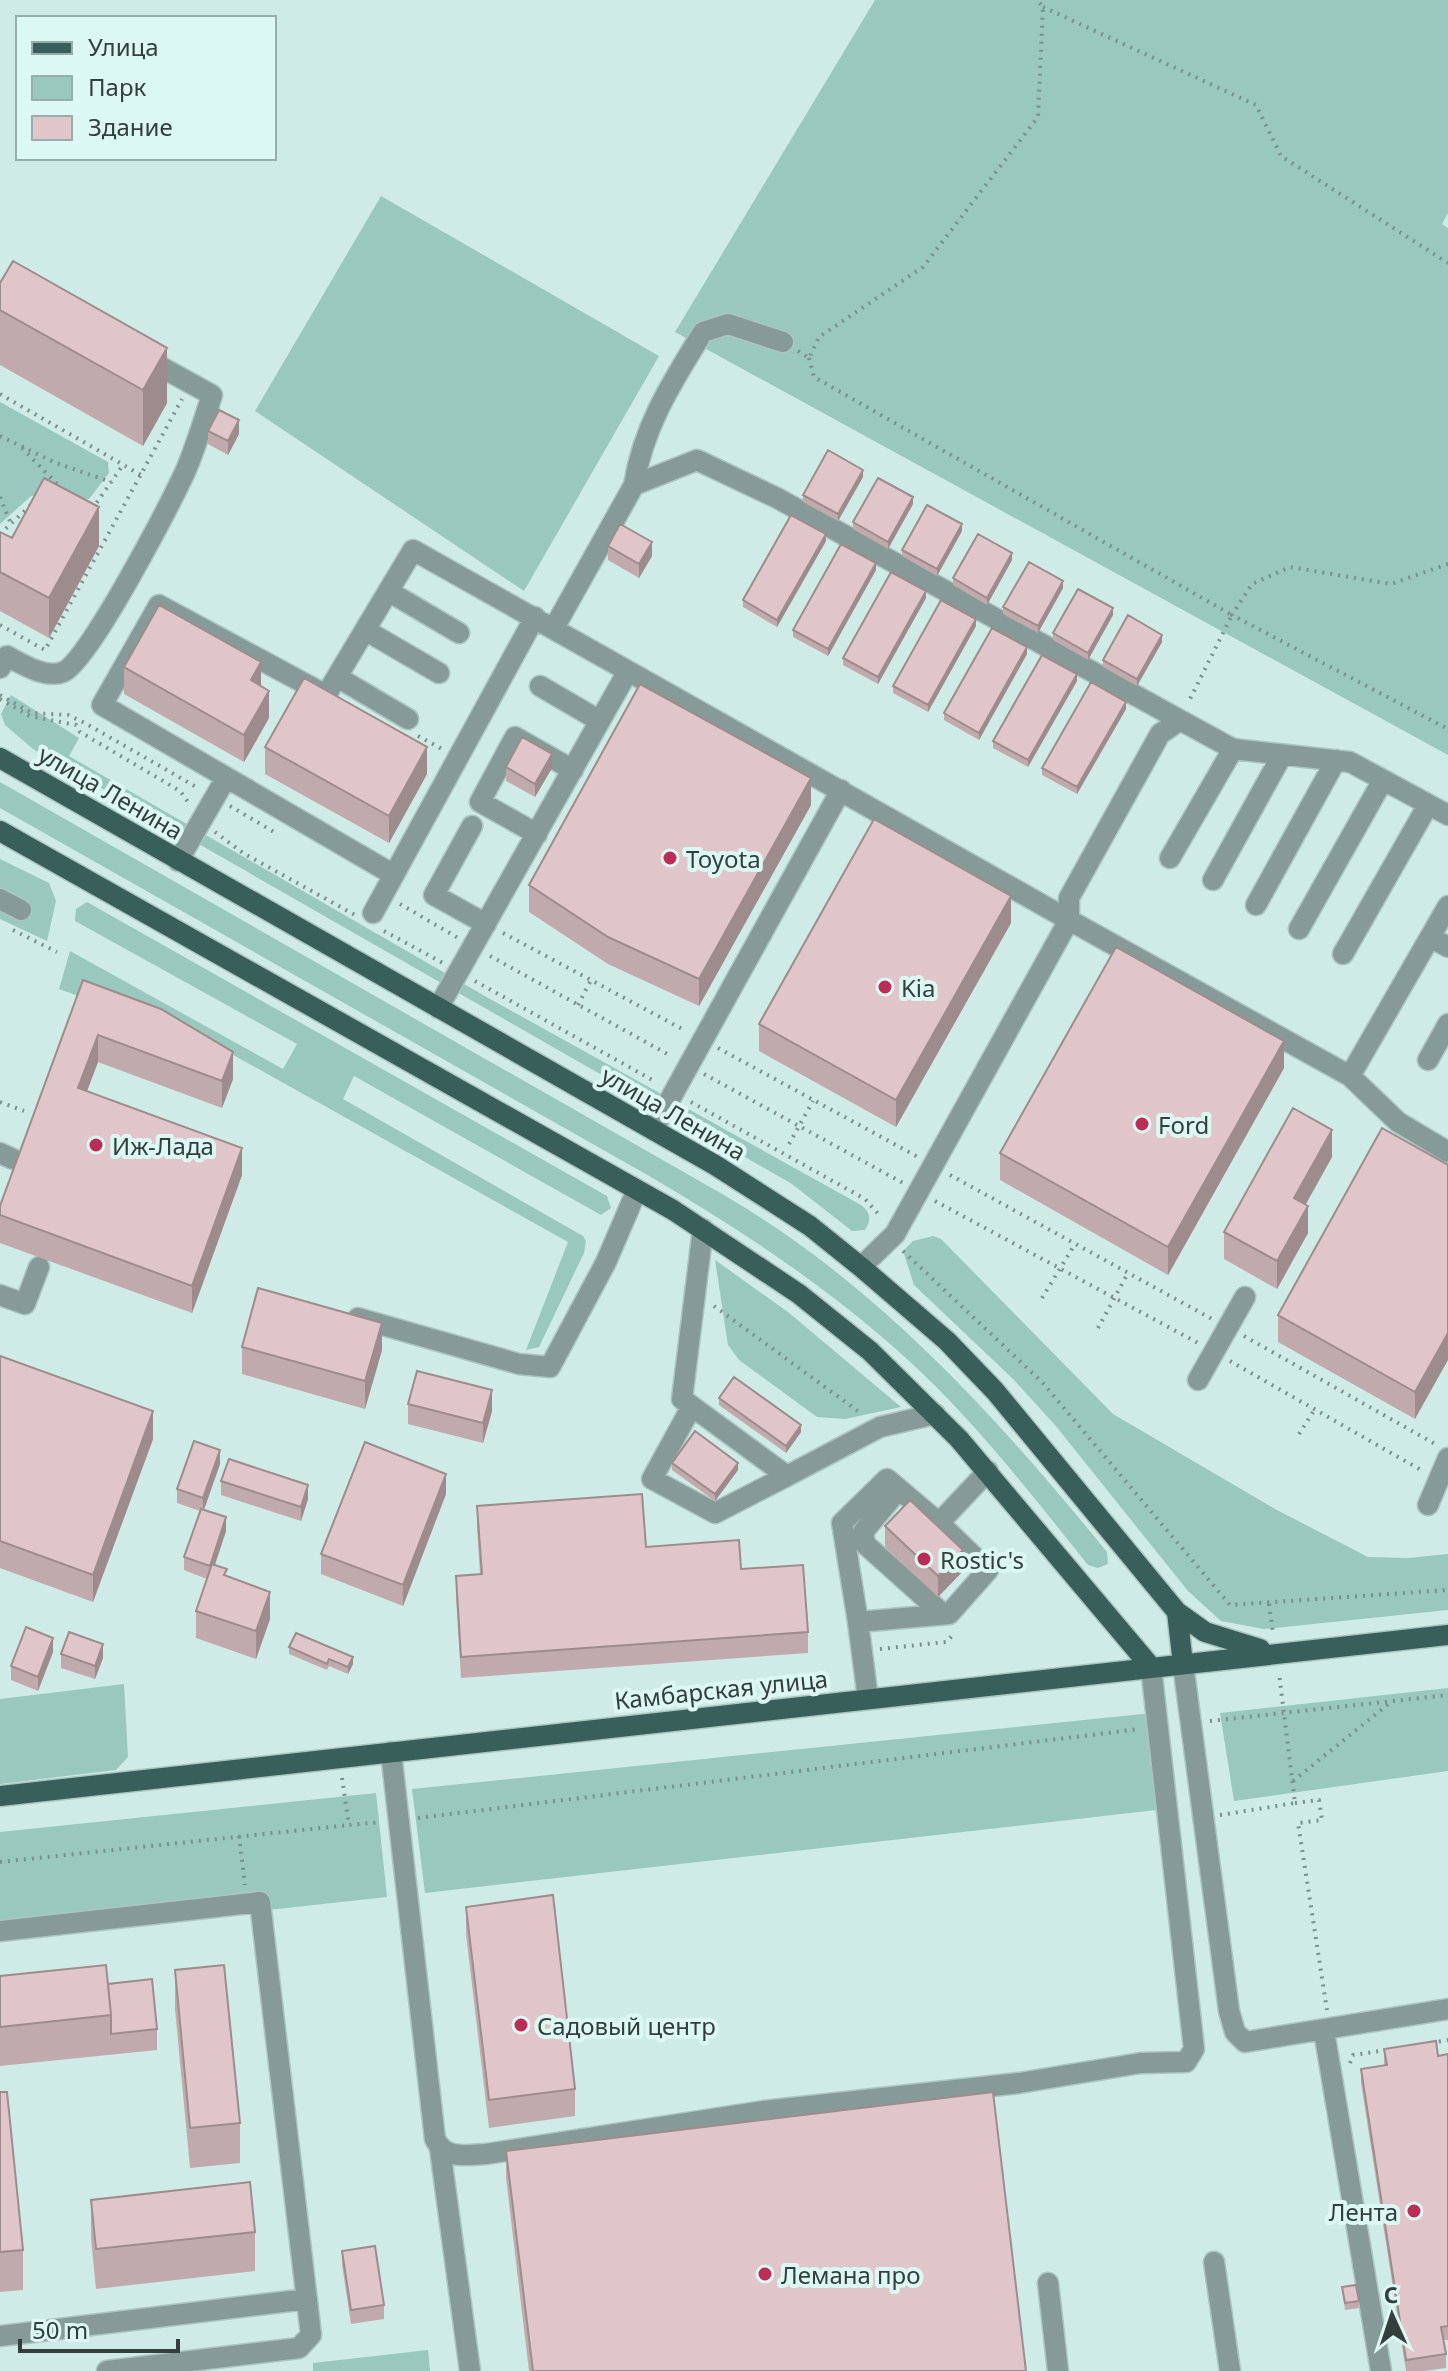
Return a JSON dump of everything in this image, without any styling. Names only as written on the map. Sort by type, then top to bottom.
[{"type":"main road","name":"улица Ленина","points":[[0,758],[653,1130],[770,1200],[861,1267],[947,1341],[995,1391],[1177,1612],[1205,1632],[1276,1653]]},
{"type":"main road","points":[[0,831],[637,1190],[703,1229],[834,1321],[935,1414],[988,1471],[1151,1667]]},
{"type":"main road","points":[[1177,1612],[1183,1664]]},
{"type":"main road","name":"Камбарская улица","points":[[0,1796],[1448,1635]]},
{"type":"lane","points":[[554,628],[634,485],[638,459],[655,410],[703,332],[728,324],[783,342]]},
{"type":"lane","points":[[2,659],[59,674],[71,668],[115,602],[186,470],[212,395],[123,346]]},
{"type":"lane","points":[[634,485],[697,460],[777,498],[1233,749],[1350,762],[1448,815]]},
{"type":"lane","points":[[394,875],[102,705],[159,605],[326,695],[413,550],[1350,1076],[1398,1122],[1448,1152]]},
{"type":"lane","points":[[388,591],[459,633]]},
{"type":"lane","points":[[373,913],[535,617]]},
{"type":"lane","points":[[365,630],[439,673]]},
{"type":"lane","points":[[438,1008],[628,671]]},
{"type":"lane","points":[[337,677],[408,719]]},
{"type":"lane","points":[[540,686],[600,721]]},
{"type":"lane","points":[[861,1267],[895,1234],[920,1193],[1069,920],[1069,898],[1160,734],[1180,720]]},
{"type":"lane","points":[[537,834],[480,802],[515,737],[573,770]]},
{"type":"lane","points":[[1170,858],[1233,749]]},
{"type":"lane","points":[[1213,880],[1282,755]]},
{"type":"lane","points":[[1256,905],[1336,760]]},
{"type":"lane","points":[[178,861],[226,778]]},
{"type":"lane","points":[[1299,929],[1383,780]]},
{"type":"lane","points":[[653,1130],[841,790]]},
{"type":"lane","points":[[1343,954],[1428,805]]},
{"type":"lane","points":[[472,826],[434,895],[486,924]]},
{"type":"lane","points":[[0,899],[21,910]]},
{"type":"lane","points":[[1350,1076],[1439,942],[1448,906]]},
{"type":"lane","points":[[1428,1060],[1448,1024]]},
{"type":"lane","points":[[350,1316],[519,1364],[550,1367],[606,1262],[637,1190]]},
{"type":"lane","points":[[703,1229],[682,1399],[787,1476]]},
{"type":"lane","points":[[0,1295],[25,1304],[39,1267]]},
{"type":"lane","points":[[1198,1380],[1245,1297]]},
{"type":"lane","points":[[692,1406],[652,1479],[715,1513],[880,1427],[935,1414]]},
{"type":"lane","points":[[1428,1505],[1448,1458]]},
{"type":"lane","points":[[939,1523],[988,1471]]},
{"type":"lane","points":[[858,1622],[949,1614],[988,1570],[887,1479],[842,1523],[868,1699]]},
{"type":"lane","points":[[899,1489],[863,1532],[865,1544],[943,1614]]},
{"type":"lane","points":[[1183,1664],[1229,2011],[1235,2032],[1245,2042],[1333,2020],[1448,2009]]},
{"type":"lane","points":[[440,2149],[459,2156],[486,2154],[764,2111],[1019,2083],[1141,2063],[1186,2062],[1194,2049],[1151,1667]]},
{"type":"lane","points":[[391,1752],[433,2126],[440,2149],[470,2371]]},
{"type":"lane","points":[[0,1931],[260,1902],[311,2335],[299,2348],[107,2371]]},
{"type":"lane","points":[[1333,2020],[1381,2371]]},
{"type":"lane","points":[[1214,2262],[1230,2371]]},
{"type":"lane","points":[[1048,2283],[1058,2371]]},
{"type":"lane","points":[[0,2336],[307,2299]]},
{"type":"path","points":[[1037,0],[1043,7],[1256,105],[1281,156],[1448,263]]},
{"type":"path","points":[[1043,7],[1038,117],[923,267],[819,337],[809,358],[814,377],[1232,615],[1448,729]]},
{"type":"path","points":[[783,342],[809,358]]},
{"type":"path","points":[[0,625],[45,650],[184,396],[171,389]]},
{"type":"path","points":[[0,394],[141,475]]},
{"type":"path","points":[[0,436],[111,482]]},
{"type":"path","points":[[20,446],[67,494]]},
{"type":"path","points":[[86,504],[95,505],[123,465]]},
{"type":"path","points":[[0,497],[11,524]]},
{"type":"path","points":[[0,534],[35,501]]},
{"type":"path","points":[[1180,720],[1232,615],[1252,584],[1290,567],[1391,584],[1448,564]]},
{"type":"path","points":[[0,695],[32,713],[68,715],[85,723],[281,835]]},
{"type":"path","points":[[408,719],[403,727],[457,759]]},
{"type":"path","points":[[80,732],[85,723]]},
{"type":"path","points":[[383,894],[578,1005],[1214,1352],[1440,1481]]},
{"type":"path","points":[[0,924],[57,952]]},
{"type":"path","points":[[486,924],[1228,1327],[1448,1451]]},
{"type":"path","points":[[578,1005],[591,980]]},
{"type":"path","points":[[789,1144],[813,1100]]},
{"type":"path","points":[[0,1102],[24,1111]]},
{"type":"path","points":[[895,1234],[903,1251],[1042,1382],[1230,1605],[1448,1590]]},
{"type":"path","points":[[1042,1298],[1075,1244]]},
{"type":"path","points":[[1098,1328],[1128,1273]]},
{"type":"path","points":[[696,1293],[880,1427]]},
{"type":"path","points":[[1299,1434],[1315,1409]]},
{"type":"path","points":[[1269,1604],[1295,1803]]},
{"type":"path","points":[[1293,1781],[1393,1700]]},
{"type":"path","points":[[0,1862],[398,1820],[1154,1727]]},
{"type":"path","points":[[338,1758],[349,1825]]},
{"type":"path","points":[[1220,1830],[1218,1816],[1319,1800],[1322,1820],[1298,1823],[1333,2020],[1353,2055]]},
{"type":"path","points":[[239,1836],[248,1904]]},
{"type":"path","points":[[1421,2045],[1448,2040]]},
{"type":"path","points":[[1353,2055],[1394,2049]]},
{"type":"path","points":[[1346,2071],[1353,2055]]},
{"type":"green space","points":[[875,0],[1448,0],[1448,213],[1442,224],[1448,228],[1448,755],[675,332]]},
{"type":"green space","points":[[381,196],[659,356],[524,591],[255,411]]},
{"type":"green space","points":[[0,402],[108,462],[109,473],[89,499],[31,496],[0,524]]},
{"type":"green space","points":[[11,695],[79,738],[69,756],[483,995],[861,1205],[869,1216],[865,1230],[852,1231],[792,1184],[33,749],[5,725],[1,714]]},
{"type":"green space","points":[[0,782],[724,1195],[780,1231],[833,1270],[932,1356],[1065,1501],[1107,1552],[1108,1564],[1098,1568],[1088,1565],[1002,1459],[933,1383],[878,1334],[784,1262],[651,1177],[0,808]]},
{"type":"green space","points":[[0,859],[49,883],[56,901],[47,941],[0,919]]},
{"type":"green space","points":[[87,902],[607,1196],[611,1208],[601,1215],[354,1076],[343,1099],[583,1236],[586,1241],[584,1253],[539,1347],[526,1350],[568,1242],[235,1056],[197,1038],[59,989],[70,951],[283,1069],[297,1044],[75,921],[76,909]]},
{"type":"green space","points":[[933,1236],[941,1239],[1113,1414],[1275,1509],[1368,1557],[1408,1558],[1448,1554],[1448,1610],[1264,1629],[1221,1621],[1188,1591],[1055,1425],[1013,1379],[914,1285],[903,1251],[913,1241]]},
{"type":"green space","points":[[715,1260],[788,1312],[901,1407],[845,1419],[817,1417],[739,1360],[728,1345]]},
{"type":"green space","points":[[124,1684],[128,1757],[116,1770],[0,1784],[0,1699]]},
{"type":"green space","points":[[1448,1688],[1448,1771],[1234,1801],[1220,1713]]},
{"type":"green space","points":[[1152,1713],[1165,1809],[425,1893],[412,1789]]},
{"type":"green space","points":[[376,1793],[387,1897],[0,1939],[0,1832]]},
{"type":"green space","points":[[428,2350],[430,2371],[313,2371],[313,2363]]},
{"type":"building","points":[[13,261],[167,348],[143,390],[0,310],[0,283]]},
{"type":"building","points":[[219,410],[239,420],[228,441],[208,431]]},
{"type":"building","points":[[828,450],[863,470],[838,514],[803,495]]},
{"type":"building","points":[[44,478],[99,507],[49,598],[0,572],[0,532],[12,538]]},
{"type":"building","points":[[878,478],[913,497],[888,542],[853,522]]},
{"type":"building","points":[[927,505],[962,524],[937,569],[902,550]]},
{"type":"building","points":[[791,515],[826,534],[777,620],[743,600]]},
{"type":"building","points":[[620,524],[652,542],[639,564],[608,546]]},
{"type":"building","points":[[978,534],[1012,553],[987,598],[953,578]]},
{"type":"building","points":[[841,544],[876,563],[828,649],[793,630]]},
{"type":"building","points":[[1029,562],[1063,581],[1038,626],[1003,607]]},
{"type":"building","points":[[891,572],[926,591],[878,677],[843,658]]},
{"type":"building","points":[[1078,589],[1113,608],[1088,653],[1053,633]]},
{"type":"building","points":[[941,600],[976,619],[928,705],[893,686]]},
{"type":"building","points":[[159,605],[261,662],[251,680],[269,691],[244,735],[124,667]]},
{"type":"building","points":[[1128,615],[1162,635],[1137,679],[1103,660]]},
{"type":"building","points":[[992,628],[1027,647],[979,733],[944,713]]},
{"type":"building","points":[[1042,655],[1077,674],[1028,760],[993,741]]},
{"type":"building","points":[[304,678],[427,747],[389,816],[265,747]]},
{"type":"building","points":[[1091,682],[1126,702],[1077,787],[1042,768]]},
{"type":"building","name":"Toyota","points":[[640,684],[811,778],[699,979],[608,937],[529,885]]},
{"type":"building","points":[[522,737],[552,754],[535,784],[506,767]]},
{"type":"building","name":"Kia","points":[[874,819],[1011,896],[896,1100],[759,1024]]},
{"type":"building","name":"Ford","points":[[1116,947],[1284,1041],[1168,1247],[1000,1153]]},
{"type":"building","name":"Иж-Лада","points":[[83,980],[161,1009],[233,1052],[222,1081],[98,1035],[78,1088],[242,1148],[192,1286],[0,1215],[0,1206]]},
{"type":"building","points":[[1293,1108],[1332,1130],[1294,1198],[1308,1206],[1277,1261],[1224,1232]]},
{"type":"building","points":[[1382,1128],[1448,1165],[1448,1333],[1415,1392],[1278,1315]]},
{"type":"building","points":[[258,1288],[382,1323],[365,1381],[242,1347]]},
{"type":"building","points":[[0,1356],[153,1411],[93,1575],[0,1541]]},
{"type":"building","points":[[417,1371],[492,1390],[483,1423],[408,1404]]},
{"type":"building","points":[[734,1377],[801,1425],[786,1446],[719,1398]]},
{"type":"building","points":[[695,1431],[738,1463],[715,1494],[672,1463]]},
{"type":"building","points":[[194,1441],[220,1450],[203,1498],[177,1489]]},
{"type":"building","points":[[365,1442],[446,1474],[403,1585],[321,1554]]},
{"type":"building","points":[[229,1459],[308,1485],[301,1507],[221,1481]]},
{"type":"building","points":[[642,1494],[646,1547],[739,1540],[741,1569],[803,1565],[808,1632],[461,1657],[456,1576],[482,1574],[477,1506]]},
{"type":"building","points":[[910,1500],[963,1550],[938,1576],[885,1526]]},
{"type":"building","points":[[201,1509],[226,1517],[210,1566],[184,1557]]},
{"type":"building","points":[[212,1564],[227,1569],[224,1575],[270,1592],[256,1631],[196,1611]]},
{"type":"building","points":[[26,1627],[53,1638],[38,1677],[11,1666]]},
{"type":"building","points":[[69,1632],[103,1644],[95,1666],[61,1654]]},
{"type":"building","points":[[296,1633],[353,1657],[348,1667],[329,1659],[327,1664],[289,1647]]},
{"type":"building","name":"Садовый центр","points":[[553,1895],[575,2089],[489,2100],[466,1907]]},
{"type":"building","points":[[106,1965],[111,2015],[0,2027],[0,1976]]},
{"type":"building","points":[[224,1965],[240,2123],[190,2128],[175,1970]]},
{"type":"building","points":[[152,1979],[157,2029],[111,2034],[108,1984]]},
{"type":"building","name":"Лента","points":[[1436,2041],[1438,2056],[1448,2054],[1448,2326],[1441,2327],[1446,2354],[1406,2360],[1361,2069],[1387,2065],[1384,2049]]},
{"type":"building","points":[[0,2092],[7,2092],[23,2250],[0,2252]]},
{"type":"building","name":"Лемана про","points":[[993,2092],[1026,2371],[533,2371],[506,2151]]},
{"type":"building","points":[[250,2182],[255,2232],[96,2249],[91,2200]]},
{"type":"building","points":[[375,2246],[384,2305],[351,2310],[342,2251]]},
{"type":"building","points":[[1356,2285],[1359,2301],[1345,2303],[1342,2287]]},
{"type":"place","name":"Toyota","points":[[670,858]]},
{"type":"place","name":"Kia","points":[[885,987]]},
{"type":"place","name":"Ford","points":[[1142,1124]]},
{"type":"place","name":"Иж-Лада","points":[[96,1145]]},
{"type":"place","name":"Rostic's","points":[[924,1559]]},
{"type":"place","name":"Садовый центр","points":[[521,2025]]},
{"type":"place","name":"Лента","points":[[1414,2211]]},
{"type":"place","name":"Лемана про","points":[[765,2274]]}]
